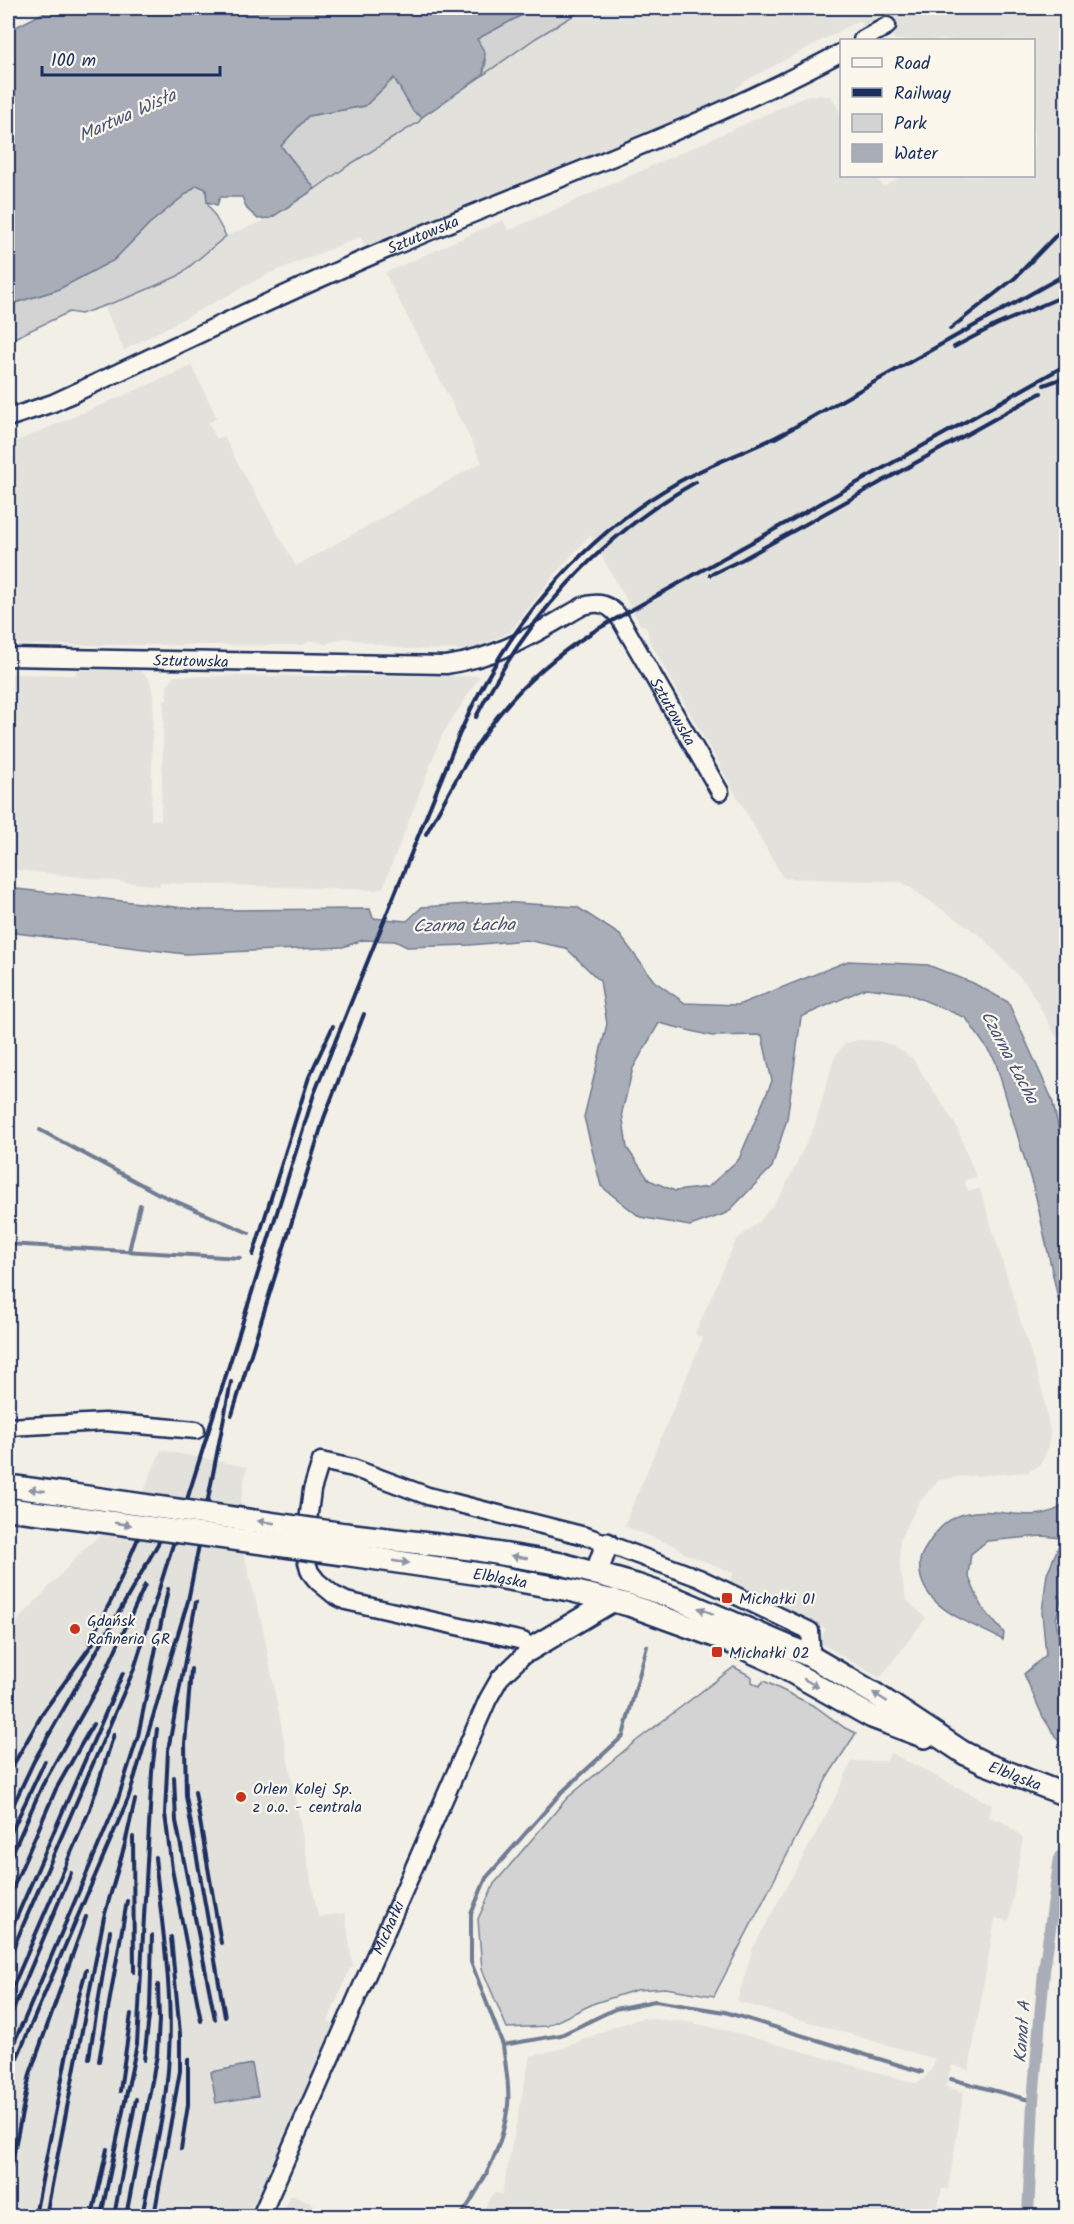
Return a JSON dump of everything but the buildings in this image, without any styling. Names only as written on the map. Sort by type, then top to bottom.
[{"type":"main road","name":"Elbląska","points":[[8,1486],[66,1494],[344,1544],[613,1600],[667,1617],[723,1639],[772,1661],[872,1717],[1066,1795]]},
{"type":"main road","name":"Elbląska","points":[[8,1509],[344,1544],[471,1549],[562,1564],[676,1599],[808,1655],[875,1694],[964,1753]]},
{"type":"main road","points":[[596,1574],[607,1544]]},
{"type":"main road","points":[[569,1590],[573,1624]]},
{"type":"main road","points":[[529,1650],[613,1600]]},
{"type":"street","points":[[864,39],[888,26]]},
{"type":"street","name":"Sztutowska","points":[[8,418],[53,403],[382,251],[750,98],[840,53]]},
{"type":"street","name":"Sztutowska","points":[[8,657],[446,665],[474,661],[503,651],[594,602],[614,609],[620,617],[720,792]]},
{"type":"street","points":[[8,1428],[105,1422],[196,1430]]},
{"type":"street","points":[[529,1650],[523,1641],[346,1601],[326,1590],[310,1572],[304,1552],[312,1490],[321,1461],[353,1468],[428,1496],[567,1530],[699,1578],[810,1631],[811,1647],[808,1655]]},
{"type":"street","name":"Michałki","points":[[261,2217],[488,1699],[500,1678],[529,1650]]},
{"type":"shaded area","points":[[586,8],[1066,8],[1066,1046],[1054,1033],[1028,986],[981,936],[902,882],[783,878],[649,640],[648,631],[644,625],[641,626],[590,535],[551,579],[510,632],[473,650],[406,649],[345,638],[327,645],[311,640],[303,645],[8,645],[8,445],[192,366],[217,418],[208,423],[217,439],[224,436],[296,566],[482,462],[385,273],[503,220],[508,230],[512,229],[809,95],[831,96],[840,112],[840,177],[877,177],[883,187],[900,177],[1035,177],[1035,39],[894,39],[883,19],[865,29],[860,20],[747,80],[727,97],[614,146],[366,246],[360,237],[268,274],[124,350],[104,306],[178,276],[226,236],[271,218],[349,165],[419,122],[422,117],[536,38]]},
{"type":"shaded area","points":[[76,670],[140,670],[150,680],[153,697],[151,820],[161,819],[164,701],[167,699],[167,686],[174,676],[480,676],[442,735],[383,887],[375,890],[160,883],[160,886],[8,869],[8,674],[76,675]]},
{"type":"shaded area","points":[[858,1040],[878,1041],[893,1045],[912,1058],[956,1125],[976,1177],[965,1180],[965,1185],[969,1191],[980,1189],[1043,1393],[1050,1433],[1044,1458],[1037,1467],[1028,1472],[939,1480],[920,1501],[900,1539],[900,1567],[906,1599],[926,1618],[880,1678],[818,1642],[826,1629],[730,1581],[734,1573],[624,1526],[703,1338],[695,1334],[736,1240],[760,1221],[781,1195],[815,1125],[834,1058],[844,1044]]},
{"type":"shaded area","points":[[161,1450],[247,1467],[236,1525],[262,1624],[318,1917],[345,1913],[353,1967],[350,1968],[328,2021],[335,2024],[251,2216],[8,2216],[8,1631],[87,1546],[130,1511],[135,1512]]},
{"type":"shaded area","points":[[891,1753],[992,1805],[989,1817],[1003,1822],[1023,1837],[1009,1921],[995,1918],[969,2070],[952,2065],[945,2087],[964,2092],[948,2189],[942,2189],[938,2206],[945,2208],[943,2216],[480,2216],[494,2193],[502,2194],[530,2056],[563,2048],[616,2026],[643,2018],[687,2022],[737,2033],[915,2083],[924,2079],[933,2067],[935,2059],[737,2001],[753,1948],[833,1802],[852,1761],[886,1761]]},
{"type":"shaded area","points":[[291,2195],[340,2216],[281,2216]]},
{"type":"green space","points":[[535,8],[586,8],[536,38],[483,75],[486,62],[477,39]]},
{"type":"green space","points":[[394,78],[413,111],[422,117],[419,122],[315,189],[281,146],[308,116],[365,106]]},
{"type":"green space","points":[[197,185],[206,189],[207,202],[226,236],[178,276],[132,296],[81,314],[69,312],[8,341],[8,305],[57,290],[114,260],[149,224]]},
{"type":"green space","points":[[734,1667],[752,1677],[752,1682],[759,1686],[764,1681],[816,1707],[845,1728],[856,1733],[828,1776],[714,1996],[665,1988],[636,1990],[595,2003],[547,2026],[507,2028],[482,1969],[478,1919],[494,1884],[567,1798],[636,1741]]},
{"type":"water","name":"Martwa Wisła","points":[[53,8],[535,8],[477,39],[485,53],[483,75],[422,117],[413,111],[394,78],[365,106],[308,116],[281,146],[315,189],[271,218],[258,219],[247,209],[242,197],[220,197],[217,205],[207,202],[206,189],[197,185],[149,224],[114,260],[57,290],[8,305],[8,31]]},
{"type":"water","name":"Czarna Łacha","points":[[8,888],[202,910],[370,909],[373,918],[407,921],[422,907],[500,902],[577,907],[620,935],[654,981],[685,1003],[738,1005],[848,961],[928,965],[973,983],[1008,1002],[1052,1099],[1066,1162],[1066,1335],[1036,1197],[995,1060],[966,1018],[907,993],[866,988],[801,1017],[787,1119],[772,1167],[727,1213],[690,1226],[640,1217],[601,1186],[584,1117],[607,1024],[600,981],[566,948],[526,940],[407,947],[395,941],[363,940],[343,947],[185,954],[8,932]],"holes":[[[659,1023],[712,1036],[762,1035],[772,1081],[739,1159],[708,1187],[675,1191],[649,1180],[627,1148],[622,1112],[633,1068]]]},
{"type":"water","points":[[1066,1503],[1066,1583],[1056,1619],[1066,1693],[1066,1753],[1043,1717],[1024,1674],[1046,1655],[1042,1612],[1047,1574],[1062,1538],[1042,1536],[987,1541],[971,1554],[968,1575],[981,1606],[1004,1633],[1003,1640],[947,1611],[935,1601],[926,1590],[921,1577],[920,1561],[930,1541],[945,1524],[962,1515],[979,1512],[1034,1515],[1051,1512]]},
{"type":"water","points":[[252,2064],[258,2096],[216,2103],[211,2072]]},
{"type":"waterway","points":[[40,1130],[159,1194],[249,1233]]},
{"type":"waterway","points":[[129,1251],[140,1205]]},
{"type":"waterway","points":[[8,1244],[240,1258]]},
{"type":"waterway","points":[[647,1646],[623,1736],[561,1793],[486,1878],[471,1914],[471,1962],[503,2045],[561,2035],[615,2009],[655,2001],[725,2012],[922,2072]]},
{"type":"waterway","name":"Kanał A","points":[[1028,2216],[1033,2101],[1044,1971],[1060,1857],[1066,1857]]},
{"type":"waterway","points":[[461,2216],[491,2164],[502,2135],[508,2105],[503,2045]]},
{"type":"waterway","points":[[951,2079],[1033,2101]]},
{"type":"railway","points":[[950,329],[1015,278],[1066,225]]},
{"type":"railway","points":[[775,438],[1066,274]]},
{"type":"railway","points":[[954,347],[996,325],[1066,295]]},
{"type":"railway","points":[[426,834],[478,744],[496,719],[538,672],[565,651],[596,630],[1066,365]]},
{"type":"railway","points":[[1044,385],[1066,377]]},
{"type":"railway","points":[[710,575],[743,559],[1041,393]]},
{"type":"railway","points":[[8,1960],[134,1669],[314,1094],[459,735],[477,697],[521,625],[547,592],[607,532],[675,484],[782,434]]},
{"type":"railway","points":[[476,717],[518,646],[542,613],[569,583],[597,554],[628,528],[696,482]]},
{"type":"railway","points":[[232,1415],[324,1118],[364,1014]]},
{"type":"railway","points":[[253,1255],[309,1077],[333,1026]]},
{"type":"railway","points":[[8,2079],[128,1799],[188,1601],[231,1382]]},
{"type":"railway","points":[[8,1816],[34,1761],[175,1514]]},
{"type":"railway","points":[[89,1642],[112,1599],[139,1536]]},
{"type":"railway","points":[[8,1863],[42,1786],[103,1677],[145,1585]]},
{"type":"railway","points":[[20,2030],[117,1802],[138,1736],[168,1589]]},
{"type":"railway","points":[[196,1602],[168,1750],[165,1814],[172,1869],[201,2021]]},
{"type":"railway","points":[[8,1774],[44,1711],[98,1636]]},
{"type":"railway","points":[[191,1669],[185,1744],[186,1796],[225,2017]]},
{"type":"railway","points":[[8,1937],[123,1673]]},
{"type":"railway","points":[[8,1899],[56,1789],[93,1724]]},
{"type":"railway","points":[[101,2216],[137,2044],[152,1772],[157,1729]]},
{"type":"railway","points":[[8,1998],[90,1809],[114,1734]]},
{"type":"railway","points":[[8,1839],[45,1761]]},
{"type":"railway","points":[[174,1777],[176,1821],[215,2019]]},
{"type":"railway","points":[[195,1792],[221,1943]]},
{"type":"railway","points":[[46,2216],[104,1917],[135,1800]]},
{"type":"railway","points":[[133,1837],[134,1972]]},
{"type":"railway","points":[[142,2216],[162,2115],[168,2074],[170,2029],[168,1980],[155,1857]]},
{"type":"railway","points":[[8,2022],[71,1873]]},
{"type":"railway","points":[[99,2061],[127,1901]]},
{"type":"railway","points":[[8,2181],[30,2074],[86,1917]]},
{"type":"railway","points":[[89,2058],[110,1931]]},
{"type":"railway","points":[[144,2060],[150,2008],[152,1935]]},
{"type":"railway","points":[[154,2216],[180,2071],[180,2034],[171,1937]]},
{"type":"railway","points":[[35,2216],[76,2007],[86,1970]]},
{"type":"railway","points":[[126,2216],[157,2055],[158,1985]]},
{"type":"railway","points":[[120,2091],[131,2014]]},
{"type":"railway","points":[[8,2057],[22,2024]]},
{"type":"railway","points":[[181,2149],[188,2105],[188,2059]]},
{"type":"railway","points":[[8,2098],[16,2072]]},
{"type":"railway","points":[[114,2216],[136,2099]]},
{"type":"railway","points":[[92,2216],[107,2149]]},
{"type":"place","name":"Michałki 01","points":[[727,1598]]},
{"type":"place","name":"Gdańsk Rafineria GR","points":[[75,1629]]},
{"type":"place","name":"Michałki 02","points":[[717,1652]]},
{"type":"place","name":"Orlen Kolej Sp. z o.o. - centrala","points":[[241,1797]]}]
